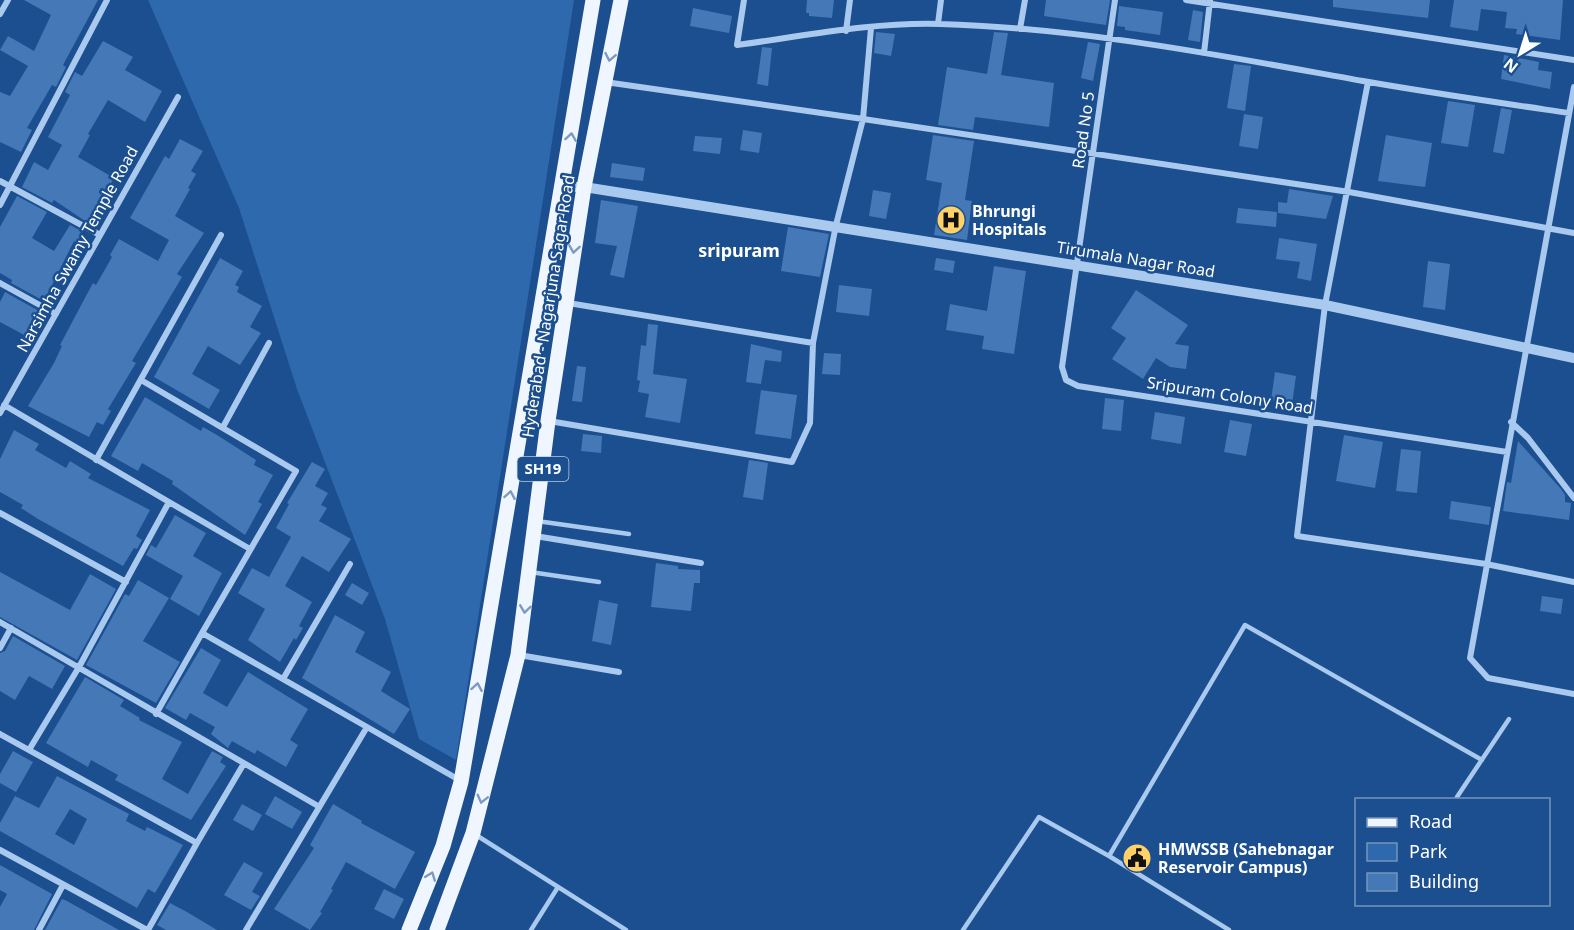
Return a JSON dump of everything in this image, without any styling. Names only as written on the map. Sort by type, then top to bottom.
[{"type":"main road","name":"Hyderabad - Nagarjuna Sagar Road","points":[[409,930],[442,846],[461,782],[563,187],[592,0]]},
{"type":"main road","name":"Hyderabad - Nagarjuna Sagar Road","points":[[437,930],[473,833],[518,655],[548,421],[584,187],[621,0]]},
{"type":"street","points":[[0,14],[8,0]]},
{"type":"street","points":[[0,205],[107,0]]},
{"type":"street","points":[[744,0],[737,45],[871,28],[938,24],[1020,29],[1204,53],[1368,82],[1569,113]]},
{"type":"street","points":[[846,31],[850,0]]},
{"type":"street","points":[[938,24],[941,0]]},
{"type":"street","points":[[1020,29],[1024,0]]},
{"type":"street","name":"Road No 5","points":[[1077,264],[1115,0]]},
{"type":"street","points":[[1186,0],[1210,1],[1574,60]]},
{"type":"street","points":[[1204,53],[1210,1]]},
{"type":"street","points":[[548,421],[792,462],[810,423],[813,343],[836,225],[862,119],[871,28]]},
{"type":"street","points":[[605,82],[1349,192],[1574,233]]},
{"type":"street","points":[[1368,82],[1349,192],[1325,305],[1297,536],[1486,564],[1574,582]]},
{"type":"street","points":[[1574,90],[1511,422],[1470,658],[1488,678],[1574,694]]},
{"type":"street","name":"Narsimha Swamy Temple Road","points":[[0,413],[178,97]]},
{"type":"street","points":[[0,181],[100,235]]},
{"type":"street","name":"Tirumala Nagar Road","points":[[563,187],[584,187],[836,225],[1325,305],[1574,358]]},
{"type":"street","points":[[96,460],[221,235]]},
{"type":"street","name":"Sripuram Colony Road","points":[[1077,264],[1062,368],[1066,380],[1078,386],[1507,452]]},
{"type":"street","points":[[0,284],[56,314]]},
{"type":"street","points":[[566,303],[813,343]]},
{"type":"street","points":[[222,427],[269,343]]},
{"type":"street","points":[[141,380],[296,471],[156,714]]},
{"type":"street","points":[[4,405],[250,549]]},
{"type":"street","points":[[1511,422],[1528,438],[1574,498]]},
{"type":"street","points":[[29,750],[79,667],[169,502]]},
{"type":"street","points":[[0,513],[126,582]]},
{"type":"street","points":[[536,528],[700,564]]},
{"type":"street","points":[[283,679],[350,564]]},
{"type":"street","points":[[0,622],[318,807]]},
{"type":"street","points":[[0,648],[11,628]]},
{"type":"street","points":[[202,633],[461,782]]},
{"type":"street","points":[[518,655],[619,672]]},
{"type":"street","points":[[246,930],[367,727]]},
{"type":"street","points":[[0,734],[197,843]]},
{"type":"street","points":[[0,850],[147,930],[243,765]]},
{"type":"street","points":[[39,930],[63,885]]},
{"type":"lane","points":[[536,528],[629,534]]},
{"type":"lane","points":[[530,572],[599,582]]},
{"type":"lane","points":[[1109,856],[1245,625],[1482,760]]},
{"type":"lane","points":[[1457,797],[1509,719]]},
{"type":"lane","points":[[963,930],[1039,817],[1109,856],[1229,930]]},
{"type":"lane","points":[[473,833],[626,930]]},
{"type":"lane","points":[[531,930],[558,887]]},
{"type":"green space","points":[[148,0],[574,0],[456,760],[419,739],[385,619],[297,389],[239,208]]},
{"type":"building","points":[[24,0],[98,0],[63,65],[66,67],[56,87],[52,85],[27,128],[32,130],[21,152],[0,142],[0,92],[10,96],[28,66],[0,50],[8,36],[34,51],[51,15]]},
{"type":"building","points":[[807,0],[834,0],[832,18],[809,16],[809,13],[806,13]]},
{"type":"building","points":[[1046,0],[1110,0],[1106,25],[1044,16]]},
{"type":"building","points":[[1333,0],[1430,0],[1428,18],[1333,7]]},
{"type":"building","points":[[1454,0],[1563,0],[1560,40],[1516,34],[1517,29],[1505,28],[1507,12],[1481,9],[1478,31],[1450,27]]},
{"type":"building","points":[[1119,6],[1163,12],[1160,35],[1125,30],[1125,27],[1117,26]]},
{"type":"building","points":[[693,8],[732,16],[729,33],[690,26]]},
{"type":"building","points":[[1193,10],[1203,12],[1200,42],[1188,40]]},
{"type":"building","points":[[876,32],[895,34],[891,56],[874,53]]},
{"type":"building","points":[[994,32],[1008,33],[1001,75],[1054,83],[1049,127],[975,117],[973,130],[938,125],[947,67],[987,74]]},
{"type":"building","points":[[103,41],[133,57],[125,70],[162,91],[145,122],[108,100],[88,134],[90,135],[78,157],[114,178],[88,223],[54,200],[52,203],[22,187],[34,162],[48,170],[62,145],[48,137],[70,95],[65,92],[75,72],[82,76]]},
{"type":"building","points":[[1088,42],[1100,44],[1093,81],[1081,78]]},
{"type":"building","points":[[762,47],[772,48],[768,86],[757,84]]},
{"type":"building","points":[[1504,55],[1539,62],[1538,70],[1552,72],[1550,89],[1501,79]]},
{"type":"building","points":[[1234,64],[1251,66],[1245,111],[1227,108]]},
{"type":"building","points":[[1448,101],[1475,105],[1468,147],[1441,143]]},
{"type":"building","points":[[1501,108],[1512,110],[1504,154],[1493,152]]},
{"type":"building","points":[[1244,114],[1263,117],[1258,149],[1239,146]]},
{"type":"building","points":[[743,130],[762,133],[759,153],[740,150]]},
{"type":"building","points":[[933,135],[974,141],[965,200],[972,201],[967,240],[934,235],[942,183],[926,180]]},
{"type":"building","points":[[1386,135],[1432,143],[1425,187],[1378,181]]},
{"type":"building","points":[[695,136],[722,138],[720,154],[693,151]]},
{"type":"building","points":[[180,139],[203,151],[191,171],[196,174],[175,216],[204,233],[177,274],[182,277],[132,361],[136,363],[108,409],[111,411],[103,425],[97,422],[89,437],[28,406],[54,363],[62,346],[60,345],[93,283],[96,285],[112,257],[110,255],[119,239],[158,261],[169,240],[130,218],[165,156],[169,159]]},
{"type":"building","points":[[612,163],[645,168],[643,181],[610,177]]},
{"type":"building","points":[[1289,189],[1333,196],[1326,219],[1278,213],[1278,202],[1287,203]]},
{"type":"building","points":[[873,190],[891,193],[886,219],[869,216]]},
{"type":"building","points":[[17,196],[47,212],[32,238],[54,251],[70,225],[83,232],[77,243],[74,241],[44,301],[11,283],[12,280],[0,273],[0,227]]},
{"type":"building","points":[[601,200],[638,206],[624,278],[610,275],[617,246],[595,243]]},
{"type":"building","points":[[1238,208],[1277,212],[1276,227],[1236,223]]},
{"type":"building","points":[[788,227],[829,234],[820,277],[781,271]]},
{"type":"building","points":[[1279,238],[1317,244],[1311,281],[1297,278],[1300,262],[1276,259]]},
{"type":"building","points":[[220,258],[243,271],[235,285],[239,287],[237,292],[262,306],[250,327],[261,333],[240,365],[208,346],[192,374],[220,390],[209,409],[154,377]]},
{"type":"building","points":[[936,258],[955,261],[953,273],[934,270]]},
{"type":"building","points":[[1428,261],[1450,264],[1445,310],[1423,307]]},
{"type":"building","points":[[994,266],[1026,271],[1014,354],[982,349],[984,336],[946,330],[950,304],[987,311]]},
{"type":"building","points":[[839,285],[872,289],[869,316],[836,312]]},
{"type":"building","points":[[1136,290],[1188,325],[1175,344],[1189,346],[1186,369],[1170,367],[1156,358],[1143,379],[1112,359],[1126,338],[1111,328]]},
{"type":"building","points":[[5,292],[39,311],[26,336],[0,322],[0,302]]},
{"type":"building","points":[[648,324],[658,325],[653,374],[687,379],[680,423],[645,417],[649,394],[638,392],[640,381],[637,380],[641,345],[646,346]]},
{"type":"building","points":[[751,344],[782,351],[781,362],[765,360],[761,384],[746,382]]},
{"type":"building","points":[[824,353],[841,354],[840,375],[822,374]]},
{"type":"building","points":[[577,366],[586,367],[582,402],[572,401]]},
{"type":"building","points":[[1275,372],[1296,376],[1292,404],[1271,400]]},
{"type":"building","points":[[761,390],[797,395],[791,439],[755,434]]},
{"type":"building","points":[[145,397],[201,431],[203,427],[217,435],[256,460],[254,465],[273,475],[258,502],[262,504],[245,535],[172,484],[173,481],[142,463],[138,471],[111,456]]},
{"type":"building","points":[[1105,398],[1124,400],[1121,431],[1102,429]]},
{"type":"building","points":[[1155,412],[1185,417],[1181,444],[1151,439]]},
{"type":"building","points":[[1230,420],[1252,424],[1246,456],[1224,452]]},
{"type":"building","points":[[14,430],[39,444],[35,450],[66,468],[70,461],[91,474],[88,478],[150,510],[136,536],[142,540],[123,566],[38,519],[21,508],[23,505],[0,492],[0,459]]},
{"type":"building","points":[[583,434],[602,436],[601,453],[581,451]]},
{"type":"building","points":[[1344,435],[1383,442],[1375,488],[1336,481]]},
{"type":"building","points":[[1518,441],[1561,489],[1565,495],[1565,502],[1571,503],[1569,520],[1503,511],[1507,482],[1511,483]]},
{"type":"building","points":[[1401,449],[1421,451],[1417,493],[1396,491]]},
{"type":"building","points":[[749,460],[768,463],[763,500],[743,497]]},
{"type":"building","points":[[312,462],[325,469],[315,486],[328,493],[321,505],[327,508],[319,521],[351,539],[329,572],[302,556],[285,586],[312,602],[299,626],[303,628],[296,640],[294,638],[280,662],[248,640],[265,609],[238,593],[252,568],[269,577],[291,537],[276,528],[289,504],[287,503]]},
{"type":"building","points":[[1451,501],[1491,507],[1489,525],[1449,519]]},
{"type":"building","points":[[175,515],[206,533],[193,556],[222,573],[199,616],[170,599],[183,576],[146,555],[151,545],[156,548]]},
{"type":"building","points":[[656,563],[678,566],[678,569],[700,570],[700,583],[694,583],[691,611],[651,607]]},
{"type":"building","points":[[0,572],[70,610],[90,574],[116,589],[77,660],[0,617]]},
{"type":"building","points":[[138,580],[169,598],[143,641],[180,662],[156,703],[86,665],[125,594],[129,596]]},
{"type":"building","points":[[352,583],[369,593],[362,605],[345,595]]},
{"type":"building","points":[[1542,596],[1563,599],[1561,614],[1540,611]]},
{"type":"building","points":[[599,600],[618,604],[611,645],[592,641]]},
{"type":"building","points":[[335,615],[365,632],[355,652],[391,672],[381,691],[410,709],[394,734],[302,678]]},
{"type":"building","points":[[13,636],[65,666],[52,689],[29,676],[15,700],[0,691],[0,653],[5,651]]},
{"type":"building","points":[[201,648],[221,660],[203,693],[227,707],[248,672],[308,709],[290,740],[298,745],[286,767],[257,750],[255,754],[232,741],[228,748],[211,734],[215,727],[190,713],[186,720],[165,708]]},
{"type":"building","points":[[85,677],[124,700],[120,706],[140,718],[139,720],[182,742],[162,779],[188,794],[212,751],[223,757],[220,762],[226,766],[191,820],[115,780],[118,775],[91,760],[88,767],[46,743]]},
{"type":"building","points":[[13,751],[33,762],[16,792],[0,783],[0,774]]},
{"type":"building","points":[[57,776],[129,814],[126,821],[145,831],[147,827],[183,845],[155,893],[148,889],[137,908],[0,831],[0,823],[15,796],[39,808]],"holes":[[[70,809],[87,819],[74,845],[55,834]]]},
{"type":"building","points":[[275,796],[302,812],[292,829],[265,814]]},
{"type":"building","points":[[242,804],[262,815],[253,831],[233,820]]},
{"type":"building","points":[[333,804],[362,821],[361,823],[415,852],[395,889],[346,862],[320,912],[322,913],[310,930],[274,909],[314,848],[310,845]]},
{"type":"building","points":[[244,862],[263,873],[252,892],[260,896],[251,910],[224,895]]},
{"type":"building","points":[[0,865],[52,894],[34,930],[0,930],[0,907],[7,894],[0,890]]},
{"type":"building","points":[[384,889],[404,899],[394,919],[374,909]]},
{"type":"building","points":[[62,899],[67,901],[119,930],[45,930]]},
{"type":"building","points":[[170,903],[217,930],[166,930],[157,925]]},
{"type":"place","name":"Bhrungi Hospitals","points":[[951,220]]},
{"type":"place","name":"HMWSSB (Sahebnagar Reservoir Campus)","points":[[1137,858]]},
{"type":"district","name":"sripuram","points":[[739,251]]}]
